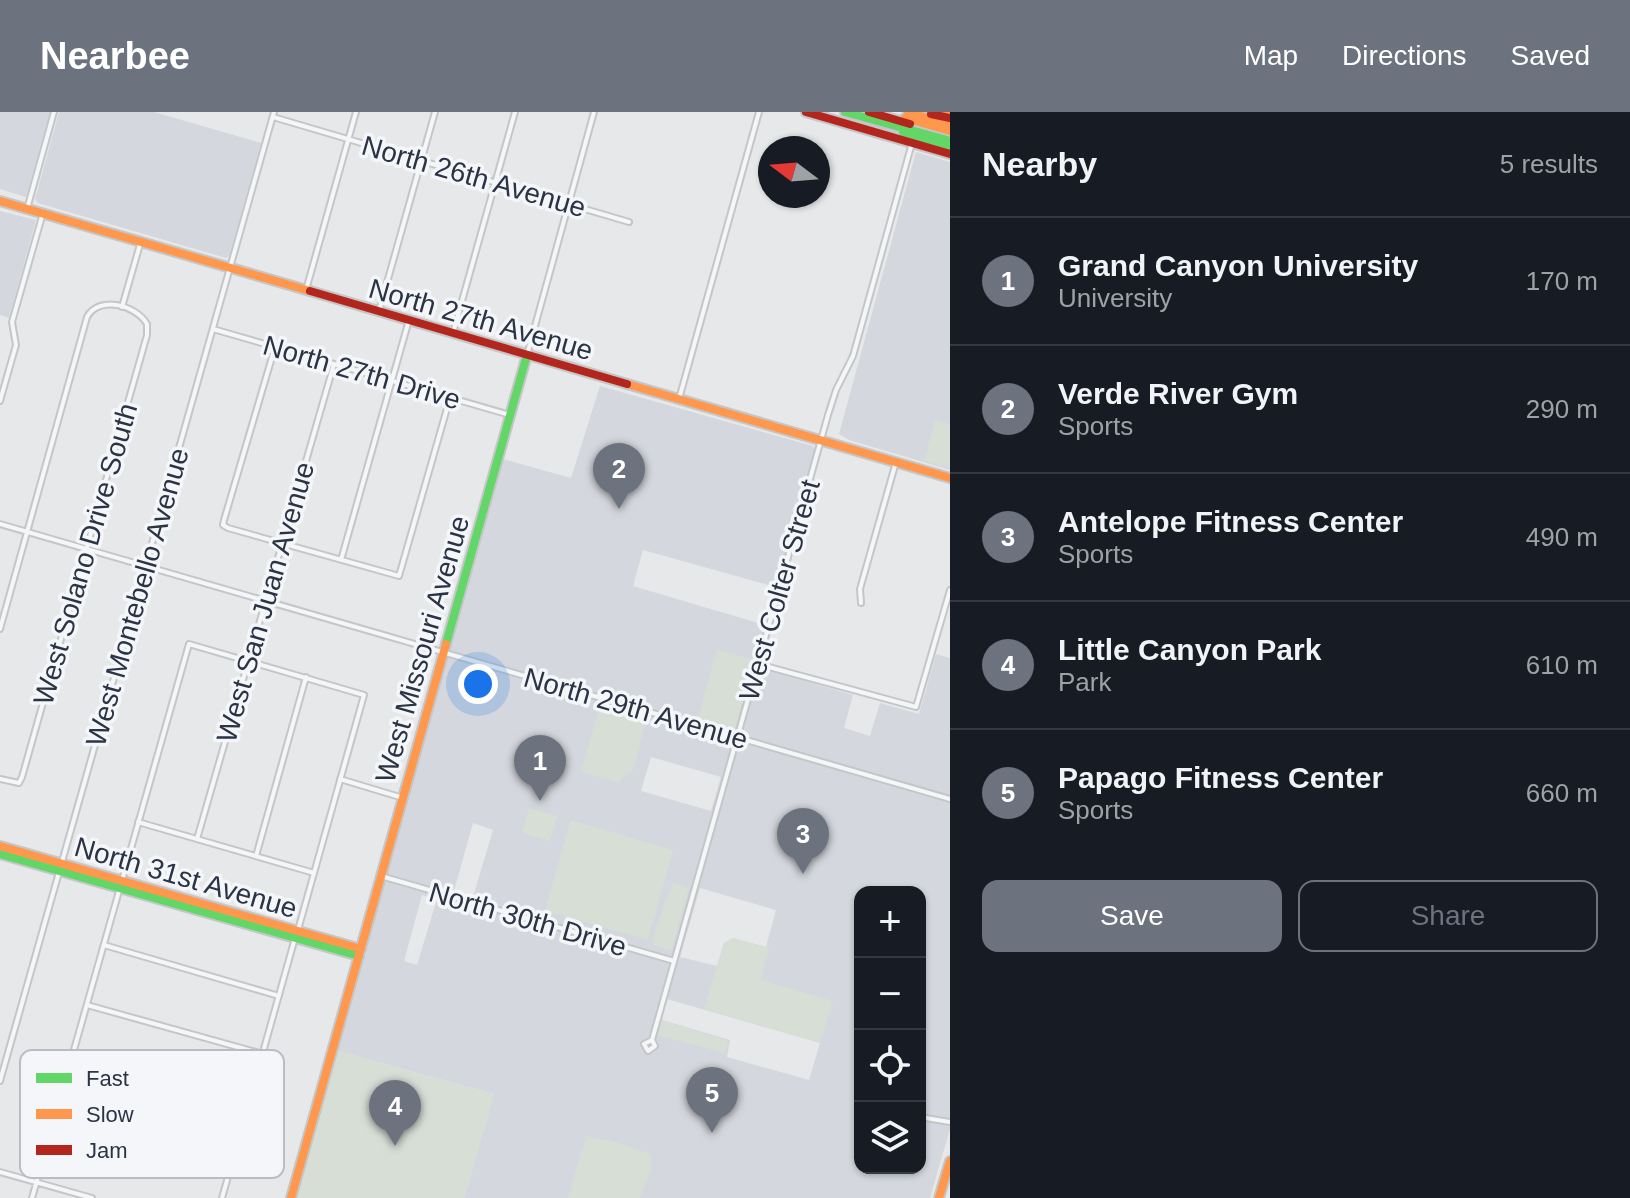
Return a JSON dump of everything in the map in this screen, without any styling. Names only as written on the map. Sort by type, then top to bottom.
[{"type":"main road","points":[[806,112],[950,152]]},
{"type":"main road","points":[[845,112],[950,136]]},
{"type":"main road","points":[[885,112],[950,136]]},
{"type":"main road","points":[[908,112],[950,125]]},
{"type":"main road","points":[[925,112],[949,114]]},
{"type":"main road","points":[[870,116],[950,152]]},
{"type":"main road","name":"North 27th Avenue","points":[[0,201],[950,478]]},
{"type":"main road","name":"West Missouri Avenue","points":[[291,1198],[527,355]]},
{"type":"main road","name":"North 31st Avenue","points":[[0,846],[61,867],[360,953]]},
{"type":"main road","name":"North 31st Avenue","points":[[0,854],[61,867]]},
{"type":"main road","points":[[939,1198],[950,1161]]},
{"type":"street","points":[[27,209],[54,112]]},
{"type":"street","points":[[306,290],[356,112]]},
{"type":"street","points":[[379,311],[435,112]]},
{"type":"street","points":[[453,333],[515,112]]},
{"type":"street","name":"West Missouri Avenue","points":[[527,355],[594,112]]},
{"type":"street","points":[[678,399],[759,112]]},
{"type":"street","name":"North 26th Avenue","points":[[274,115],[629,222]]},
{"type":"street","name":"West Montebello Avenue","points":[[0,1081],[274,115]]},
{"type":"street","name":"West Colter Street","points":[[652,1040],[821,441],[836,390],[853,356],[912,143]]},
{"type":"street","points":[[0,401],[16,345],[12,322],[43,213]]},
{"type":"street","points":[[0,629],[87,317],[92,309],[103,304],[122,307],[141,241]]},
{"type":"street","name":"West Solano Drive South","points":[[0,779],[19,783],[147,335],[147,324],[139,313],[122,307]]},
{"type":"street","points":[[341,560],[409,320]]},
{"type":"street","name":"North 27th Drive","points":[[213,329],[510,415]]},
{"type":"street","points":[[275,347],[223,525],[281,543],[399,576],[450,398]]},
{"type":"street","name":"West San Juan Avenue","points":[[197,839],[334,364]]},
{"type":"street","points":[[861,603],[860,589],[896,462]]},
{"type":"street","name":"North 29th Avenue","points":[[0,524],[950,799]]},
{"type":"street","points":[[758,664],[916,707],[950,590]]},
{"type":"street","points":[[74,1050],[189,644],[364,695],[264,1050]]},
{"type":"street","points":[[256,856],[306,677]]},
{"type":"street","points":[[340,779],[403,798]]},
{"type":"street","points":[[138,822],[314,873]]},
{"type":"street","name":"North 30th Drive","points":[[381,876],[674,961]]},
{"type":"street","points":[[104,945],[279,996]]},
{"type":"street","points":[[87,1005],[249,1050]]},
{"type":"street","points":[[926,1118],[950,1122]]},
{"type":"street","points":[[0,1172],[20,1178]]},
{"type":"street","points":[[22,1178],[92,1198]]},
{"type":"street","points":[[32,1198],[37,1178]]},
{"type":"street","points":[[222,1198],[228,1178]]},
{"type":"shaded area","points":[[0,112],[50,112],[26,197],[0,189]]},
{"type":"shaded area","points":[[59,112],[154,112],[261,143],[229,256],[226,258],[38,203],[35,199]]},
{"type":"shaded area","points":[[916,152],[950,162],[950,470],[849,440],[839,434]]},
{"type":"shaded area","points":[[0,211],[36,220],[9,318],[0,315]]},
{"type":"shaded area","points":[[600,386],[813,446],[815,450],[776,587],[643,550],[633,586],[765,625],[754,666],[853,695],[844,728],[870,736],[880,703],[919,714],[936,654],[950,658],[950,1129],[930,1198],[464,1198],[494,1094],[338,1051],[367,948],[380,886],[503,459],[571,478]],"holes":[[[651,757],[721,777],[711,811],[641,791]],[[473,823],[493,830],[473,897],[454,891]],[[700,888],[776,910],[766,947],[733,938],[724,943],[717,966],[680,957]],[[422,895],[437,899],[417,965],[404,961]],[[667,999],[820,1043],[809,1080],[727,1057],[730,1040],[662,1020]]]},
{"type":"shaded area","points":[[935,420],[950,424],[950,468],[924,461]]},
{"type":"shaded area","points":[[717,650],[754,660],[735,728],[698,717]]},
{"type":"shaded area","points":[[600,705],[647,719],[633,770],[620,783],[581,772]]},
{"type":"shaded area","points":[[529,808],[557,816],[550,841],[522,833]]},
{"type":"shaded area","points":[[571,820],[673,850],[648,940],[545,911]]},
{"type":"shaded area","points":[[673,882],[689,888],[671,951],[654,945],[652,940]]},
{"type":"shaded area","points":[[733,938],[769,948],[761,980],[833,1001],[820,1043],[704,1009],[724,943]]},
{"type":"shaded area","points":[[662,1020],[729,1041],[725,1053],[657,1035]]},
{"type":"shaded area","points":[[338,1051],[494,1094],[464,1198],[296,1198]]},
{"type":"shaded area","points":[[586,1136],[607,1139],[650,1154],[652,1166],[640,1198],[568,1198]]},
{"type":"traffic: fast","points":[[845,112],[950,141]]},
{"type":"traffic: fast","points":[[903,132],[950,149]]},
{"type":"traffic: fast","points":[[446,644],[527,355]]},
{"type":"traffic: fast","points":[[0,854],[359,956]]},
{"type":"traffic: slow","points":[[908,112],[950,125]]},
{"type":"traffic: slow","points":[[946,112],[950,113]]},
{"type":"traffic: slow","points":[[905,118],[950,131]]},
{"type":"traffic: slow","points":[[0,201],[310,291]]},
{"type":"traffic: slow","points":[[627,384],[950,478]]},
{"type":"traffic: slow","points":[[291,1198],[446,644]]},
{"type":"traffic: slow","points":[[0,846],[361,949]]},
{"type":"traffic: slow","points":[[939,1198],[950,1161]]},
{"type":"traffic: jam","points":[[806,112],[950,154]]},
{"type":"traffic: jam","points":[[869,112],[910,124]]},
{"type":"traffic: jam","points":[[931,114],[950,118]]},
{"type":"traffic: jam","points":[[310,291],[627,384]]},
{"type":"place","name":"Verde River Gym","points":[[619,509]]},
{"type":"place","name":"Grand Canyon University","points":[[540,801]]},
{"type":"place","name":"Antelope Fitness Center","points":[[803,874]]},
{"type":"place","name":"Papago Fitness Center","points":[[712,1133]]},
{"type":"place","name":"Little Canyon Park","points":[[395,1146]]}]
